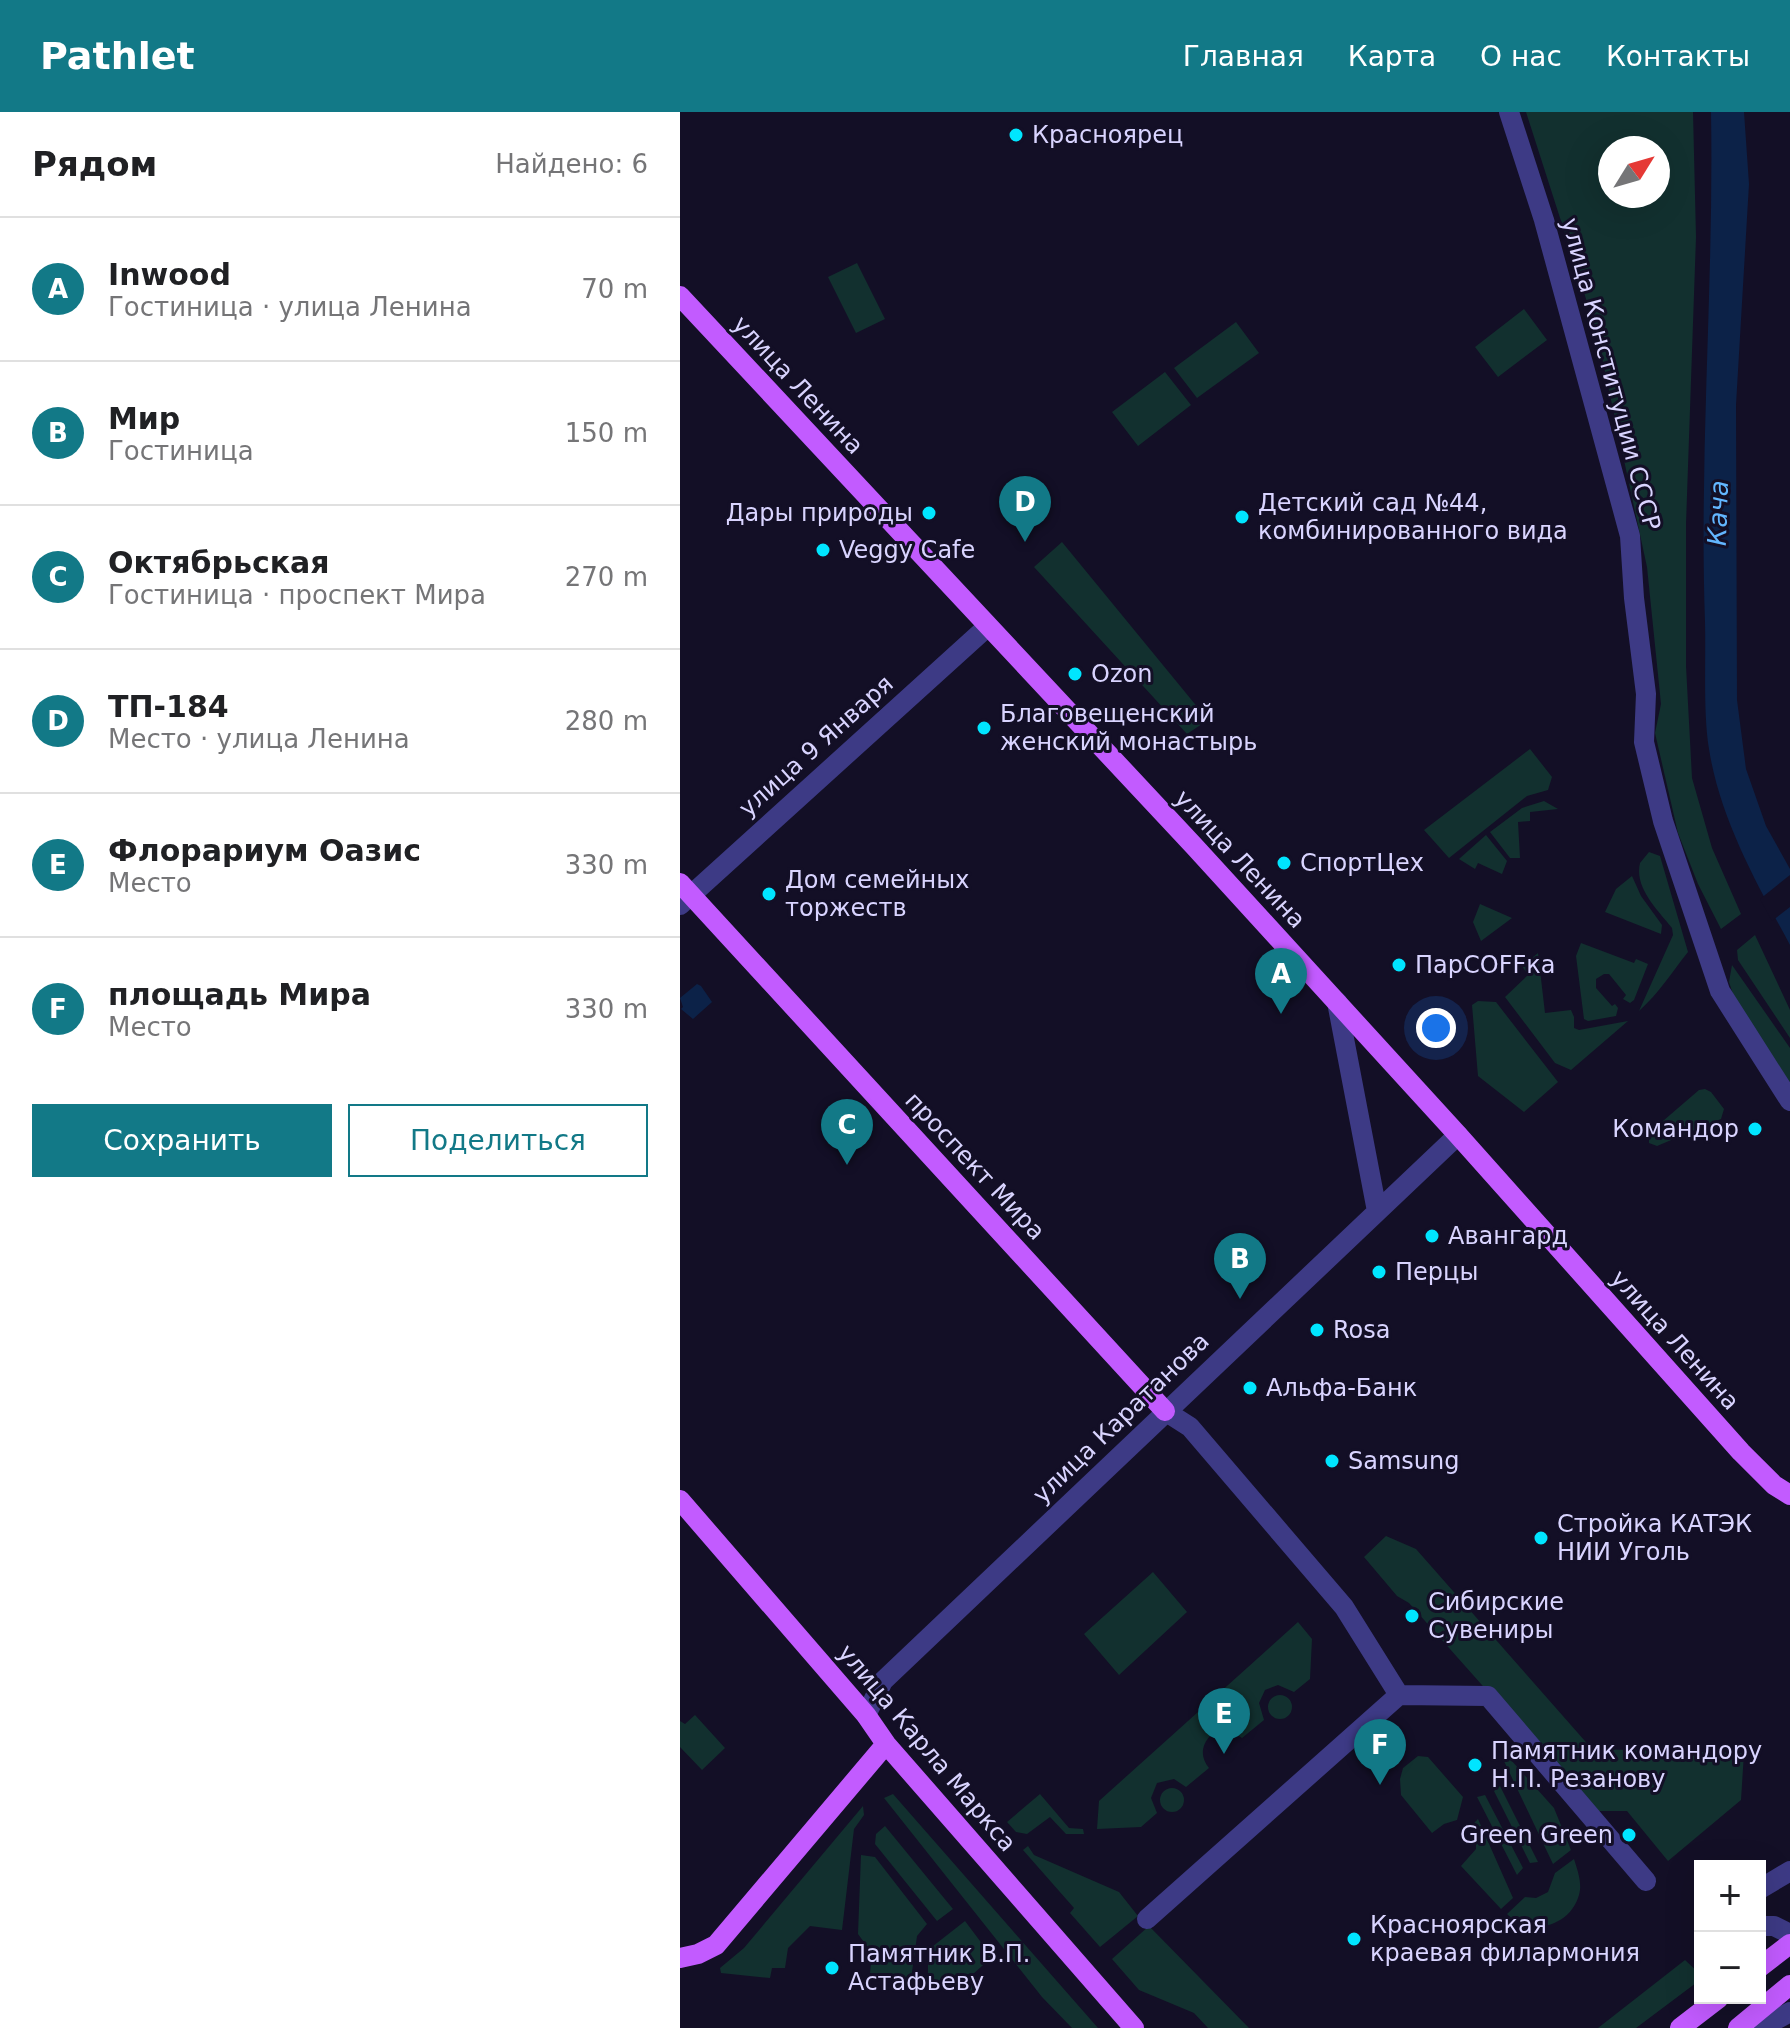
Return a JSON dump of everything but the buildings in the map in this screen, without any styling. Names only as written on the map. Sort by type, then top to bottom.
[{"type":"main road","name":"улица Ленина","points":[[680,296],[1337,1002],[1741,1452],[1774,1485],[1790,1495]]},
{"type":"main road","name":"проспект Мира","points":[[684,894],[1165,1411]]},
{"type":"main road","name":"улица Карла Маркса","points":[[680,1500],[866,1715],[886,1744],[1134,2028]]},
{"type":"main road","points":[[680,1958],[716,1945],[886,1744]]},
{"type":"main road","points":[[1766,1962],[1790,1944]]},
{"type":"main road","points":[[1738,2028],[1790,1985]]},
{"type":"main road","points":[[1680,2028],[1711,2004]]},
{"type":"street","name":"улица Конституции СССР","points":[[1509,112],[1544,220],[1630,536],[1646,694],[1644,742],[1663,821],[1720,991],[1790,1101]]},
{"type":"street","name":"улица 9 Января","points":[[684,894],[987,627]]},
{"type":"street","points":[[1337,1002],[1377,1211]]},
{"type":"street","name":"улица Каратанова","points":[[866,1715],[883,1681],[1458,1135]]},
{"type":"street","name":"проспект Мира","points":[[1165,1411],[1190,1427],[1344,1607],[1399,1695]]},
{"type":"street","points":[[1147,1919],[1399,1695],[1488,1696],[1646,1881]]},
{"type":"street","points":[[1766,1885],[1790,1871]]},
{"type":"street","points":[[1766,1926],[1774,1926],[1790,1934]]},
{"type":"street","points":[[1761,2028],[1790,2012]]},
{"type":"green space","points":[[1526,112],[1693,112],[1696,237],[1686,524],[1686,666],[1692,778],[1712,848],[1741,914],[1721,929],[1698,884],[1678,833],[1655,733],[1661,704],[1647,567],[1596,330]]},
{"type":"green space","points":[[857,263],[885,319],[856,333],[828,277]]},
{"type":"green space","points":[[1524,309],[1547,340],[1498,377],[1475,347]]},
{"type":"green space","points":[[1236,322],[1259,353],[1197,398],[1174,368]]},
{"type":"green space","points":[[1165,372],[1191,405],[1138,446],[1112,412]]},
{"type":"green space","points":[[1062,542],[1208,720],[1187,734],[1034,567]]},
{"type":"green space","points":[[1530,749],[1552,777],[1548,790],[1527,796],[1449,858],[1424,830]]},
{"type":"green space","points":[[1544,801],[1558,809],[1530,812],[1530,821],[1518,822],[1520,858],[1510,858],[1490,832],[1522,808]]},
{"type":"green space","points":[[1486,835],[1507,861],[1502,874],[1478,863],[1475,869],[1459,859]]},
{"type":"green space","points":[[1649,852],[1660,856],[1688,952],[1639,1011],[1673,935],[1672,928],[1648,898],[1640,881],[1640,863]]},
{"type":"green space","points":[[1632,876],[1641,896],[1662,925],[1661,934],[1605,912],[1616,889]]},
{"type":"green space","points":[[1480,904],[1512,918],[1481,941],[1473,922]]},
{"type":"green space","points":[[1755,935],[1790,1010],[1790,1038],[1738,960],[1737,950]]},
{"type":"green space","points":[[1581,943],[1634,963],[1636,959],[1648,964],[1630,1003],[1623,999],[1626,995],[1609,974],[1596,979],[1596,988],[1612,1006],[1615,1004],[1618,1008],[1616,1016],[1584,1019],[1576,956]]},
{"type":"green space","points":[[1538,953],[1545,1013],[1571,1010],[1574,1028],[1579,1030],[1628,1021],[1571,1070],[1555,1063],[1505,997],[1528,975],[1522,966]]},
{"type":"green space","points":[[1732,965],[1790,1048],[1790,1083],[1735,1000],[1729,982]]},
{"type":"green space","points":[[1478,1001],[1496,1002],[1558,1082],[1524,1112],[1478,1076],[1472,1005]]},
{"type":"green space","points":[[1705,1089],[1724,1109],[1721,1119],[1657,1146],[1649,1143],[1649,1133],[1699,1090]]},
{"type":"green space","points":[[1386,1536],[1416,1549],[1592,1749],[1744,1753],[1741,1800],[1668,1861],[1627,1811],[1594,1811],[1409,1603],[1397,1596],[1364,1557]]},
{"type":"green space","points":[[1153,1572],[1187,1612],[1119,1675],[1084,1634]]},
{"type":"green space","points":[[1298,1622],[1312,1639],[1310,1679],[1294,1692],[1278,1685],[1265,1690],[1259,1703],[1264,1720],[1242,1738],[1228,1729],[1211,1735],[1203,1751],[1209,1768],[1186,1787],[1174,1779],[1157,1783],[1151,1798],[1157,1813],[1141,1827],[1097,1829],[1099,1801]]},
{"type":"green space","points":[[1280,1695],[1289,1698],[1292,1707],[1289,1716],[1280,1719],[1271,1716],[1268,1707],[1271,1698]]},
{"type":"green space","points":[[695,1715],[725,1748],[702,1770],[680,1747],[680,1721],[685,1724]]},
{"type":"green space","points":[[1418,1756],[1428,1757],[1463,1797],[1457,1820],[1444,1824],[1432,1833],[1401,1795],[1403,1768]]},
{"type":"green space","points":[[1503,1759],[1511,1760],[1554,1808],[1571,1850],[1553,1864]]},
{"type":"green space","points":[[1500,1786],[1538,1862],[1530,1863],[1494,1791]]},
{"type":"green space","points":[[1172,1788],[1183,1795],[1184,1800],[1177,1811],[1172,1812],[1161,1805],[1160,1800],[1167,1789]]},
{"type":"green space","points":[[893,1794],[1098,2028],[1072,2028],[1042,1997],[884,1798]]},
{"type":"green space","points":[[1040,1794],[1069,1828],[1083,1829],[1084,1834],[1066,1834],[1050,1817],[1027,1834],[1016,1832],[1007,1822]]},
{"type":"green space","points":[[1485,1795],[1523,1868],[1517,1875],[1477,1797]]},
{"type":"green space","points":[[863,1806],[864,1815],[854,1829],[842,1930],[810,1926],[788,1948],[785,1968],[772,1968],[770,1978],[721,1973],[720,1968],[744,1948]]},
{"type":"green space","points":[[1478,1819],[1513,1898],[1501,1909],[1461,1866],[1476,1849],[1476,1834],[1472,1825]]},
{"type":"green space","points":[[885,1826],[953,1909],[937,1921],[875,1844],[876,1834]]},
{"type":"green space","points":[[1028,1846],[1034,1855],[1119,1892],[1138,1916],[1100,1947],[1070,1913],[1074,1908],[1023,1850]]},
{"type":"green space","points":[[861,1855],[875,1857],[927,1924],[917,1936],[911,1979],[870,1973],[872,1953],[858,1934]]},
{"type":"green space","points":[[1574,1859],[1580,1890],[1570,1912],[1561,1920],[1539,1927],[1527,1926],[1507,1914],[1525,1897],[1536,1898],[1548,1892],[1555,1873]]},
{"type":"green space","points":[[965,1921],[992,1957],[972,1975],[972,1991],[928,1987],[928,1950]]},
{"type":"green space","points":[[1149,1926],[1249,2028],[1208,2028],[1194,2013],[1139,1990],[1112,1959]]},
{"type":"green space","points":[[1685,1960],[1694,1968],[1694,1984],[1636,2028],[1598,2028]]},
{"type":"water","name":"Кача","points":[[1711,112],[1744,112],[1749,184],[1736,405],[1737,700],[1746,769],[1766,826],[1790,869],[1790,945],[1731,826],[1714,775],[1707,735],[1704,494]]},
{"type":"water","points":[[697,984],[712,1002],[693,1019],[681,1009],[680,998]]},
{"type":"pier","points":[[1790,875],[1790,907],[1772,921],[1760,899]]},
{"type":"place","name":"Красноярец","points":[[1016,135]]},
{"type":"place","name":"Дары природы","points":[[929,513]]},
{"type":"place","name":"Детский сад №44, комбинированного вида","points":[[1242,517]]},
{"type":"place","name":"ТП-184","points":[[1025,542]]},
{"type":"place","name":"Veggy Cafe","points":[[823,550]]},
{"type":"place","name":"Ozon","points":[[1075,674]]},
{"type":"place","name":"Благовещенский женский монастырь","points":[[984,728]]},
{"type":"place","name":"СпортЦех","points":[[1284,863]]},
{"type":"place","name":"Дом семейных торжеств","points":[[769,894]]},
{"type":"place","name":"ПарCOFFка","points":[[1399,965]]},
{"type":"place","name":"Inwood","points":[[1281,1014]]},
{"type":"place","name":"Командор","points":[[1755,1129]]},
{"type":"place","name":"Октябрьская","points":[[847,1165]]},
{"type":"place","name":"Авангард","points":[[1432,1236]]},
{"type":"place","name":"Перцы","points":[[1379,1272]]},
{"type":"place","name":"Мир","points":[[1240,1299]]},
{"type":"place","name":"Rosa","points":[[1317,1330]]},
{"type":"place","name":"Альфа-Банк","points":[[1250,1388]]},
{"type":"place","name":"Samsung","points":[[1332,1461]]},
{"type":"place","name":"Стройка КАТЭК НИИ Уголь","points":[[1541,1538]]},
{"type":"place","name":"Сибирские Сувениры","points":[[1412,1616]]},
{"type":"place","name":"Флорариум Оазис","points":[[1224,1754]]},
{"type":"place","name":"Памятник командору Н.П. Резанову","points":[[1475,1765]]},
{"type":"place","name":"площадь Мира","points":[[1380,1785]]},
{"type":"place","name":"Green Green","points":[[1629,1835]]},
{"type":"place","name":"Красноярская краевая филармония","points":[[1354,1939]]},
{"type":"place","name":"Памятник В.П. Астафьеву","points":[[832,1968]]}]
